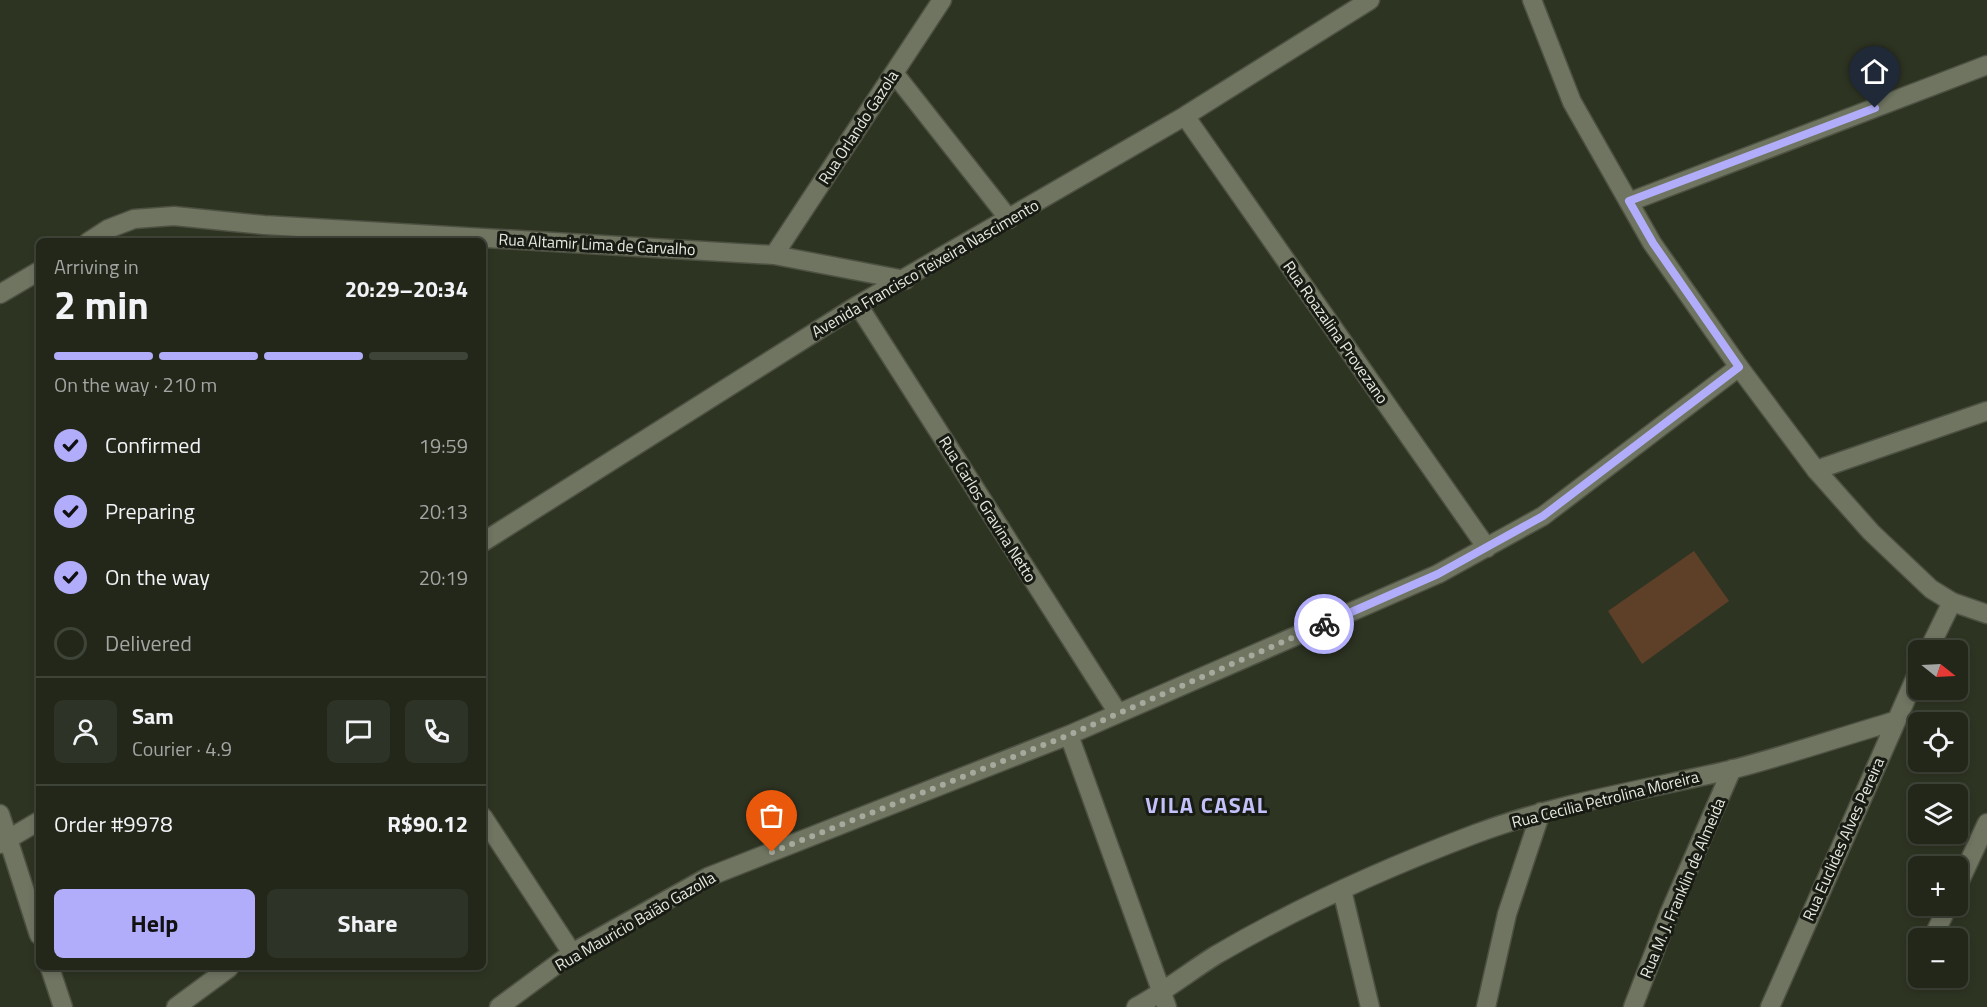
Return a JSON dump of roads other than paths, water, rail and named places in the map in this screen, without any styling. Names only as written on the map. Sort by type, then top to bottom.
[{"type":"street","name":"Rua Orlando Gazola","points":[[774,255],[942,0]]},
{"type":"street","name":"Avenida Francisco Teixeira Nascimento","points":[[486,540],[858,305],[905,280],[1185,116],[1370,0]]},
{"type":"street","points":[[1532,0],[1572,102],[1653,243],[1739,367],[1816,470],[1872,532],[1931,589],[1952,602],[1987,614]]},
{"type":"street","points":[[1629,201],[1987,65]]},
{"type":"street","points":[[894,73],[1009,219]]},
{"type":"street","name":"Rua Roazalina Provezano","points":[[1185,116],[1487,548]]},
{"type":"street","name":"Rua Altamir Lima de Carvalho","points":[[112,235],[134,219],[174,216],[264,225],[485,238]]},
{"type":"street","name":"Rua Altamir Lima de Carvalho","points":[[486,238],[774,255],[905,280]]},
{"type":"street","points":[[0,294],[36,273]]},
{"type":"street","name":"Rua Carlos Gravina Netto","points":[[858,305],[1118,713]]},
{"type":"street","name":"Rua Mauricio Baião Gazolla","points":[[499,1007],[572,953],[708,877],[1069,735],[1438,574],[1543,516],[1739,367]]},
{"type":"street","points":[[1816,470],[1987,411]]},
{"type":"street","points":[[1933,640],[1952,602]]},
{"type":"street","name":"Rua Euclides Alves Pereira","points":[[1770,1007],[1908,693]]},
{"type":"street","name":"Rua Cecilia Petrolina Moreira","points":[[1136,1007],[1165,1000],[1214,957],[1285,917],[1415,857],[1477,833],[1541,812],[1732,769],[1895,721]]},
{"type":"street","points":[[1069,735],[1165,1000]]},
{"type":"street","name":"Rua M. J. Franklin de Almeida","points":[[1633,1007],[1732,769]]},
{"type":"street","points":[[1486,1007],[1507,914],[1541,812]]},
{"type":"street","points":[[0,814],[4,842],[36,927]]},
{"type":"street","points":[[486,822],[572,953]]},
{"type":"street","points":[[4,842],[36,823]]},
{"type":"street","points":[[1968,864],[1987,823]]},
{"type":"street","points":[[1342,890],[1370,1007]]},
{"type":"street","points":[[51,970],[63,1007]]},
{"type":"street","points":[[176,1007],[226,970]]},
{"type":"district","name":"VILA CASAL","points":[[1207,805]]}]
